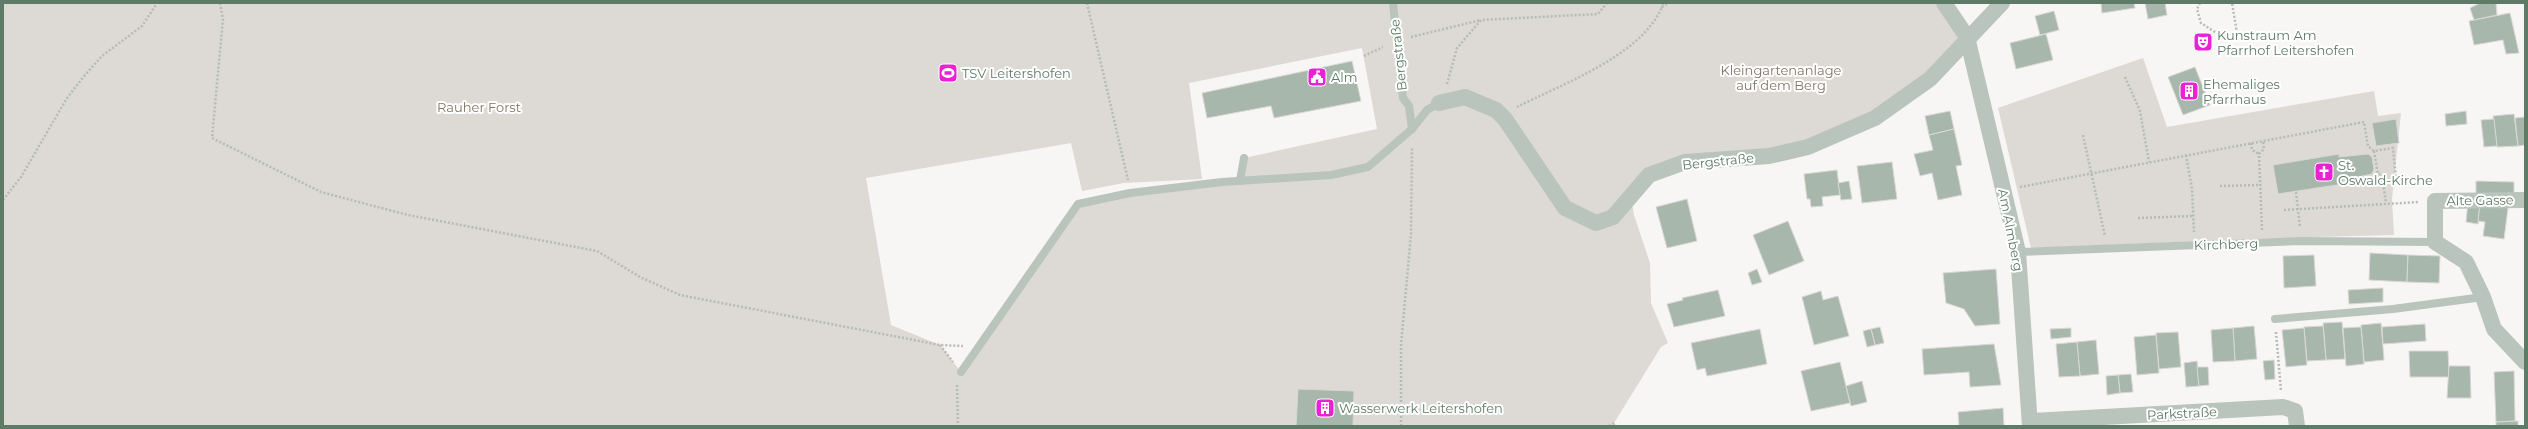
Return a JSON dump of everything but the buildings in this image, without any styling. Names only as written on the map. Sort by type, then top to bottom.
[{"type":"street","points":[[1944,3],[1967,37]]},
{"type":"street","name":"Bergstraße","points":[[1439,103],[1465,97],[1496,110],[1565,208],[1596,223],[1613,217],[1649,175],[1686,162],[1769,156],[1808,147],[1875,118],[1930,79],[1967,37],[2002,3]]},
{"type":"street","name":"Am Almberg","points":[[1967,37],[2018,252],[2030,424]]},
{"type":"street","name":"Alte Gasse","points":[[2435,201],[2525,200]]},
{"type":"street","points":[[2435,201],[2435,242],[2466,262],[2483,297],[2494,329],[2525,362]]},
{"type":"street","points":[[2283,407],[2295,411],[2297,426]]},
{"type":"street","name":"Parkstraße","points":[[2030,424],[2283,407]]},
{"type":"lane","name":"Bergstraße","points":[[1393,3],[1403,98],[1409,106],[1412,129]]},
{"type":"lane","points":[[962,372],[1078,204],[1130,192],[1240,181],[1331,175],[1368,167],[1412,129],[1427,110],[1439,103]]},
{"type":"lane","points":[[1240,181],[1244,158]]},
{"type":"lane","name":"Kirchberg","points":[[2018,252],[2301,241],[2435,242]]},
{"type":"lane","points":[[2275,319],[2393,309],[2483,297]]},
{"type":"path","points":[[3,200],[21,177],[67,98],[80,81],[102,56],[142,26],[157,3]]},
{"type":"path","points":[[220,3],[223,19],[212,138],[321,192],[408,215],[597,251],[640,277],[680,295],[940,345],[980,346]]},
{"type":"path","points":[[1087,3],[1130,192]]},
{"type":"path","points":[[1364,56],[1396,41],[1482,20],[1598,14],[1607,3]]},
{"type":"path","points":[[1500,115],[1603,63],[1641,37],[1662,7],[1663,3]]},
{"type":"path","points":[[1662,7],[1668,3]]},
{"type":"path","points":[[2200,3],[2197,9],[2201,24],[2218,34],[2237,33],[2232,3]]},
{"type":"path","points":[[1450,68],[1457,48],[1482,20]]},
{"type":"path","points":[[2125,77],[2140,111],[2150,162]]},
{"type":"path","points":[[2004,190],[2364,122],[2368,146],[2374,150],[2393,148],[2396,180]]},
{"type":"path","points":[[1401,426],[1401,345],[1411,234],[1412,129]]},
{"type":"path","points":[[2083,135],[2090,173],[2108,249]]},
{"type":"path","points":[[2263,242],[2259,154],[2264,148],[2264,141]]},
{"type":"path","points":[[2251,143],[2252,150],[2259,154]]},
{"type":"path","points":[[2374,150],[2378,174],[2382,175],[2386,203]]},
{"type":"path","points":[[2138,218],[2193,216],[2192,189],[2186,156]]},
{"type":"path","points":[[2220,186],[2261,185]]},
{"type":"path","points":[[2296,192],[2299,209],[2301,241]]},
{"type":"path","points":[[2284,210],[2435,201]]},
{"type":"path","points":[[2275,319],[2283,407]]},
{"type":"path","points":[[940,345],[962,372],[956,387],[958,426]]},
{"type":"path","points":[[1609,426],[1614,423]]},
{"type":"green space","points":[[3,3],[1944,3],[1967,37],[1930,79],[1808,147],[1685,162],[1631,196],[1634,215],[1650,263],[1651,303],[1668,343],[1661,347],[1614,423],[1617,426],[3,426]],"holes":[[[1362,48],[1377,129],[1244,158],[1239,181],[1078,204],[961,372],[940,345],[891,325],[866,178],[1071,143],[1082,191],[1124,183],[1202,179],[1189,83]]]},
{"type":"green space","points":[[2143,58],[2167,127],[2374,91],[2378,116],[2401,113],[2392,199],[2394,235],[2275,238],[2031,248],[1998,108]]},
{"type":"place","name":"Kunstraum Am Pfarrhof Leitershofen","points":[[2203,42]]},
{"type":"place","name":"TSV Leitershofen","points":[[948,73]]},
{"type":"place","name":"Alm","points":[[1317,77]]},
{"type":"place","name":"Ehemaliges Pfarrhaus","points":[[2189,91]]},
{"type":"place","name":"St. Oswald-Kirche","points":[[2324,172]]},
{"type":"place","name":"Wasserwerk Leitershofen","points":[[1325,408]]},
{"type":"park label","name":"Kleingartenanlage auf dem Berg","points":[[1781,78]]},
{"type":"park label","name":"Rauher Forst","points":[[479,107]]}]
